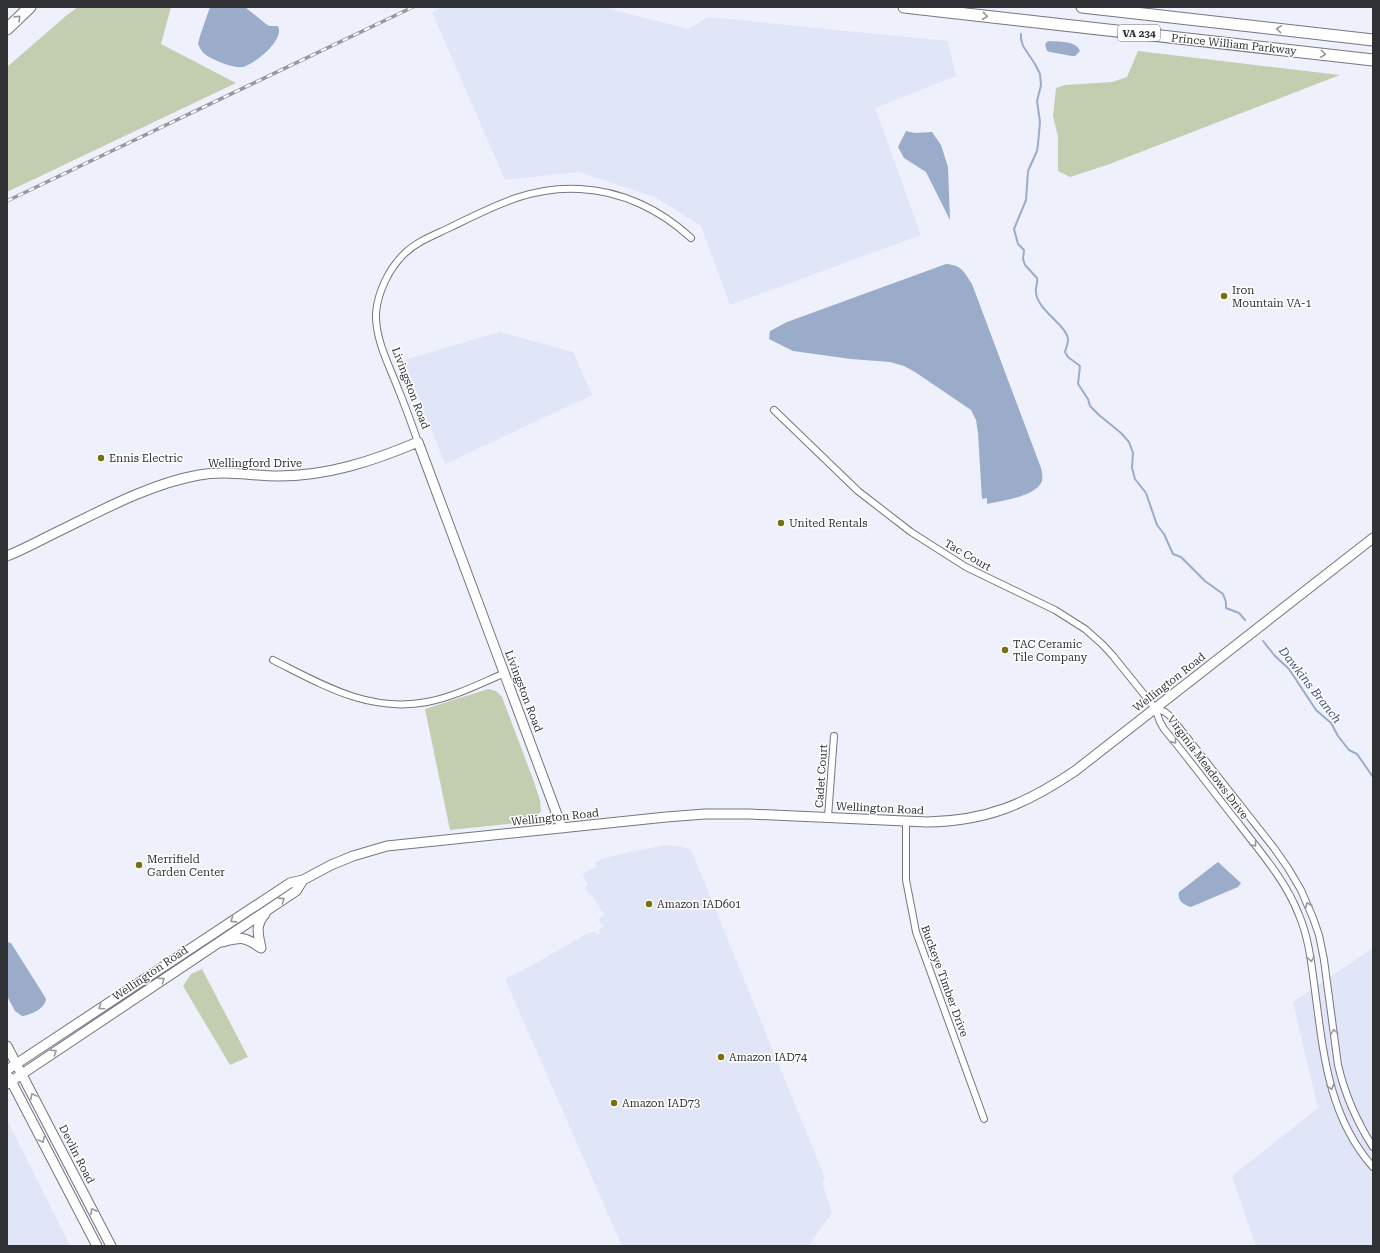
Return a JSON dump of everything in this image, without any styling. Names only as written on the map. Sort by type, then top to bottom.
[{"type":"highway","points":[[7,29],[30,7]]},
{"type":"highway","name":"Prince William Parkway","points":[[904,7],[1373,60]]},
{"type":"highway","name":"Prince William Parkway","points":[[1082,7],[1373,40]]},
{"type":"main road","name":"Wellingford Drive","points":[[7,556],[145,491],[178,480],[201,474],[279,476],[317,474],[361,464],[418,442]]},
{"type":"main road","name":"Livingston Road","points":[[418,442],[562,828]]},
{"type":"main road","name":"Wellington Road","points":[[7,1070],[290,883],[303,880],[331,865],[353,856],[387,846],[706,814],[749,814],[946,822],[968,819],[995,812],[1025,801],[1075,770],[1373,538]]},
{"type":"main road","name":"Wellington Road","points":[[8,1080],[22,1074],[296,891],[303,880]]},
{"type":"main road","points":[[217,943],[243,938],[248,939],[261,948],[257,927],[260,919],[269,909]]},
{"type":"main road","name":"Devlin Road","points":[[7,1046],[111,1246]]},
{"type":"main road","points":[[8,1080],[97,1246]]},
{"type":"street","name":"Livingston Road","points":[[418,442],[383,351],[376,313],[381,291],[386,278],[393,267],[412,247],[501,202],[532,192],[566,189],[598,191],[642,204],[665,216],[691,238]]},
{"type":"street","name":"Tac Court","points":[[774,410],[858,491],[911,532],[966,567],[1055,610],[1085,629],[1113,656],[1155,708]]},
{"type":"street","points":[[273,660],[337,692],[376,703],[394,704],[427,702],[450,695],[504,673]]},
{"type":"street","name":"Virginia Meadows Drive","points":[[1155,708],[1170,716],[1274,848],[1301,890],[1313,918],[1323,953],[1338,1065],[1346,1096],[1358,1122],[1373,1147]]},
{"type":"street","name":"Virginia Meadows Drive","points":[[1155,708],[1164,729],[1277,873],[1299,914],[1311,960],[1322,1044],[1330,1085],[1348,1131],[1373,1167]]},
{"type":"street","name":"Cadet Court","points":[[828,817],[834,736]]},
{"type":"street","name":"Buckeye Timber Drive","points":[[906,821],[906,880],[916,932],[984,1118]]},
{"type":"shaded area","points":[[442,7],[603,7],[688,29],[708,17],[948,41],[956,76],[875,108],[921,235],[730,305],[701,226],[657,198],[579,172],[505,180],[432,12]]},
{"type":"shaded area","points":[[500,332],[573,352],[592,395],[445,464],[404,360]]},
{"type":"shaded area","points":[[664,845],[680,846],[689,849],[692,852],[825,1178],[822,1182],[832,1213],[808,1246],[622,1246],[505,979],[585,935],[594,931],[596,935],[601,933],[599,929],[604,926],[598,920],[604,915],[592,895],[590,896],[585,887],[588,885],[582,874],[596,867],[595,863],[604,858]]},
{"type":"shaded area","points":[[1373,948],[1373,1246],[1256,1246],[1232,1176],[1318,1108],[1293,1002]]},
{"type":"shaded area","points":[[7,1120],[70,1246],[7,1246]]},
{"type":"green space","points":[[78,7],[171,7],[161,44],[236,83],[7,192],[7,67]]},
{"type":"green space","points":[[1138,51],[1340,75],[1107,165],[1070,177],[1058,171],[1058,137],[1053,116],[1056,88],[1065,85],[1112,82],[1127,77]]},
{"type":"green space","points":[[488,689],[496,691],[502,697],[533,779],[540,800],[541,811],[536,817],[526,822],[450,830],[425,709]]},
{"type":"green space","points":[[202,969],[248,1057],[230,1065],[183,986],[191,974]]},
{"type":"water","points":[[210,7],[245,7],[269,26],[278,26],[279,32],[277,38],[268,51],[255,61],[243,67],[224,64],[208,57],[198,44]]},
{"type":"water","points":[[1048,41],[1071,43],[1078,47],[1080,51],[1075,56],[1050,52],[1047,51],[1045,44]]},
{"type":"water","points":[[906,131],[915,133],[932,132],[941,145],[948,167],[950,220],[926,172],[904,158],[898,147]]},
{"type":"water","points":[[946,264],[956,266],[962,270],[972,284],[1041,468],[1042,481],[1039,486],[1018,497],[987,504],[987,498],[982,499],[978,433],[976,420],[971,410],[915,372],[904,366],[890,362],[851,359],[793,351],[769,339],[770,331],[787,322]]},
{"type":"water","points":[[1218,862],[1241,883],[1238,887],[1191,907],[1185,905],[1180,900],[1179,892]]},
{"type":"water","points":[[7,942],[11,943],[45,997],[46,1000],[43,1006],[33,1013],[22,1016],[15,1011],[7,996]]},
{"type":"waterway","name":"Dawkins Branch","points":[[1021,34],[1023,46],[1040,74],[1041,85],[1037,101],[1040,122],[1037,151],[1028,171],[1026,200],[1014,229],[1018,244],[1024,250],[1023,259],[1025,265],[1037,278],[1036,291],[1038,300],[1067,335],[1068,342],[1065,352],[1068,357],[1080,366],[1078,384],[1088,399],[1090,406],[1129,442],[1133,453],[1132,468],[1135,479],[1146,493],[1157,525],[1164,534],[1173,554],[1181,557],[1205,581],[1223,594],[1226,602],[1226,608],[1239,613],[1245,620]]},
{"type":"waterway","name":"Dawkins Branch","points":[[1263,641],[1275,656],[1289,669],[1316,710],[1331,723],[1338,736],[1349,750],[1357,754],[1373,777]]},
{"type":"railway","points":[[7,201],[413,7]]},
{"type":"place","name":"Iron Mountain VA-1","points":[[1224,296]]},
{"type":"place","name":"Ennis Electric","points":[[101,458]]},
{"type":"place","name":"United Rentals","points":[[781,523]]},
{"type":"place","name":"TAC Ceramic Tile Company","points":[[1005,650]]},
{"type":"place","name":"Merrifield Garden Center","points":[[139,865]]},
{"type":"place","name":"Amazon IAD601","points":[[649,904]]},
{"type":"place","name":"Amazon IAD74","points":[[721,1057]]},
{"type":"place","name":"Amazon IAD73","points":[[614,1103]]}]
